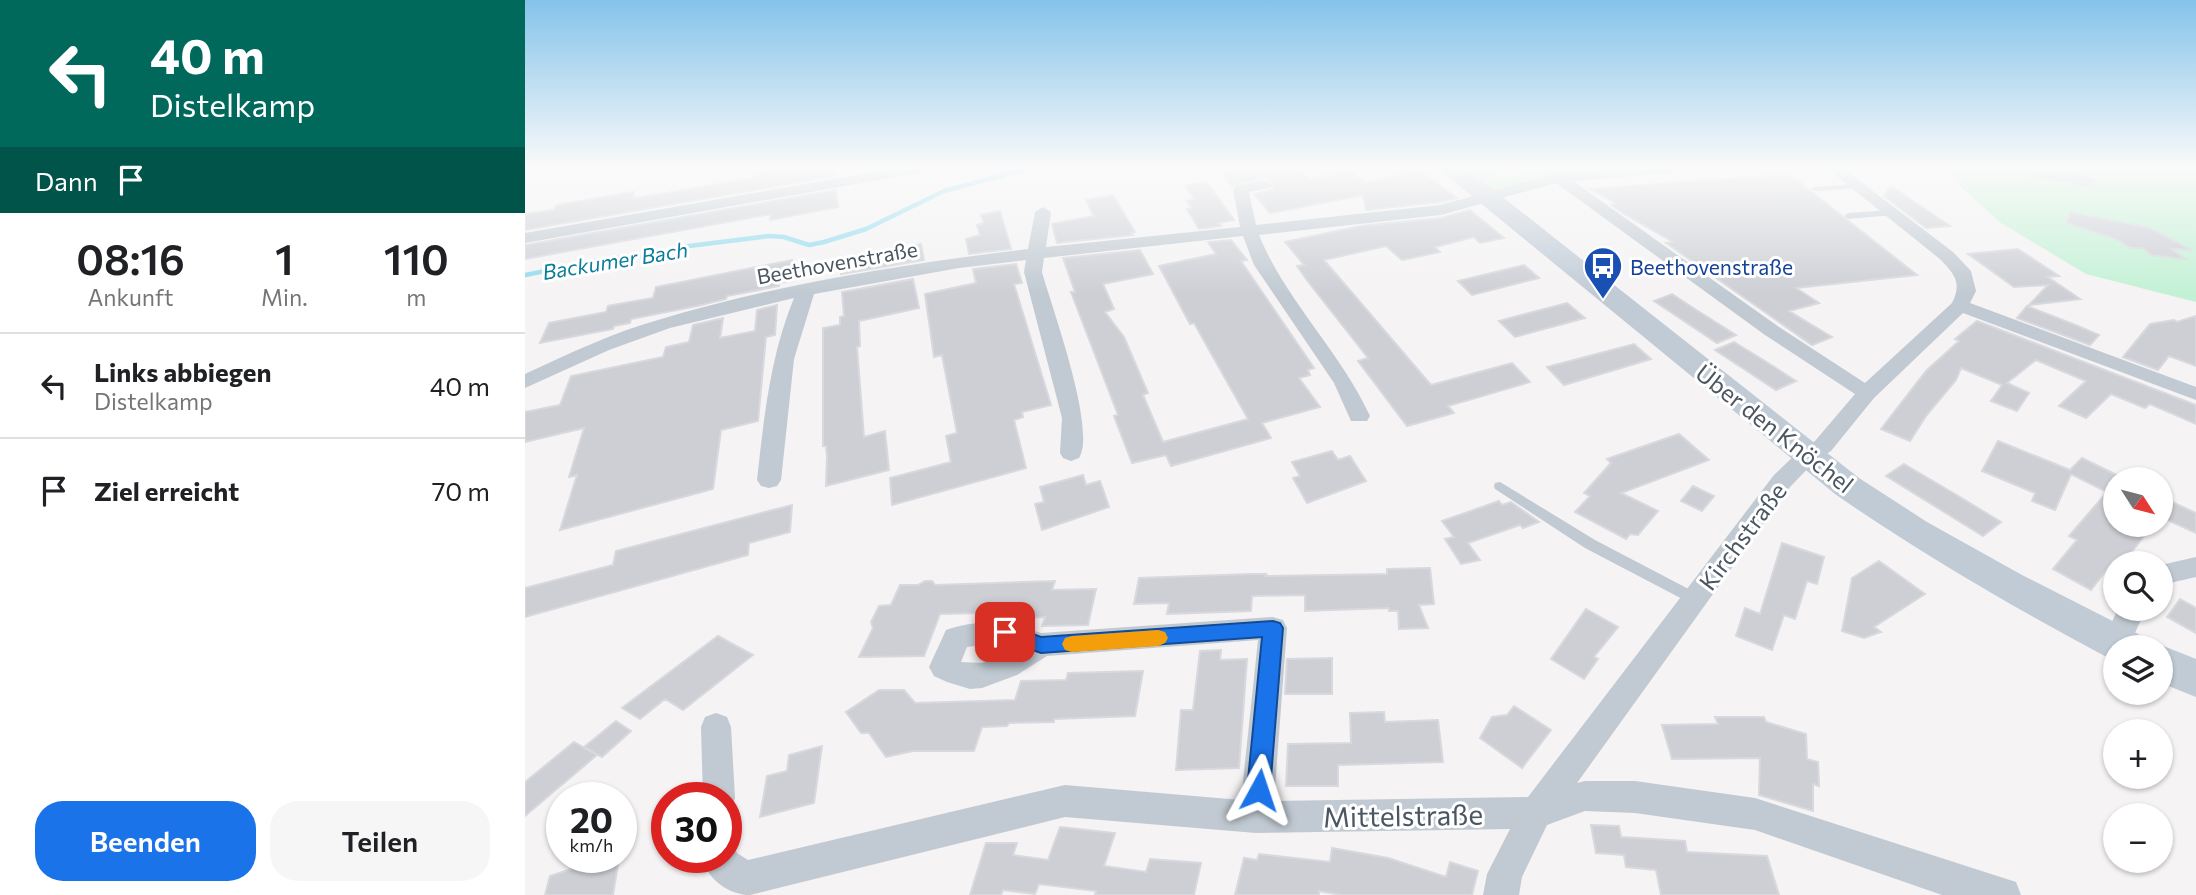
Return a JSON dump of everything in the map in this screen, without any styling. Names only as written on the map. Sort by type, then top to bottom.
[{"type":"main road","name":"Über den Knöchel","points":[[1505,211],[1807,456],[1915,531],[2008,586],[2103,635]]},
{"type":"main road","points":[[2173,668],[2196,679]]},
{"type":"street","points":[[525,238],[680,211]]},
{"type":"street","points":[[1245,211],[1249,230],[1263,265],[1340,376],[1359,416]]},
{"type":"street","name":"Beethovenstraße","points":[[525,382],[602,346],[663,324],[733,304],[806,290],[959,263],[1436,211]]},
{"type":"street","points":[[1603,211],[1727,300],[1867,393]]},
{"type":"street","points":[[1888,211],[1947,256],[1965,275],[1967,291],[1961,306],[2196,394]]},
{"type":"street","points":[[1043,212],[1033,272],[1073,418],[1071,453]]},
{"type":"street","points":[[769,481],[779,384],[793,319],[806,290]]},
{"type":"street","name":"Kirchstraße","points":[[1501,895],[1505,874],[1536,813],[1782,481],[1807,456],[1823,446],[1867,393],[1910,349],[1961,306]]},
{"type":"street","points":[[2173,572],[2196,567]]},
{"type":"street","points":[[1041,645],[1273,628],[1256,817]]},
{"type":"street","points":[[716,727],[718,782]]},
{"type":"street","name":"Mittelstraße","points":[[736,873],[744,879],[1065,801],[1256,817],[1536,813],[1585,796],[1635,797],[1755,814],[1958,883],[2003,895]]},
{"type":"lane","points":[[1848,216],[1891,213]]},
{"type":"lane","points":[[1500,486],[1590,544],[1695,599]]},
{"type":"green space","points":[[1987,211],[2196,211],[2196,302],[2086,274],[2001,223]]},
{"type":"building","points":[[548,211],[635,211],[525,230],[525,214]]},
{"type":"building","points":[[719,211],[818,211],[770,220],[771,214],[525,259],[525,245]]},
{"type":"building","points":[[1000,211],[1011,249],[969,254],[966,239],[980,235],[977,225],[984,223],[981,215]]},
{"type":"building","points":[[1091,211],[1122,211],[1135,232],[1131,233],[1133,235],[1057,243],[1052,224],[1094,216]]},
{"type":"building","points":[[1188,211],[1227,211],[1234,220],[1218,223],[1221,226],[1199,229]]},
{"type":"building","points":[[1471,211],[1504,238],[1480,243],[1474,237],[1435,247],[1440,252],[1402,260],[1386,246],[1324,260],[1431,385],[1512,363],[1530,382],[1448,406],[1454,413],[1407,426],[1358,361],[1368,358],[1306,279],[1297,266],[1304,265],[1285,242],[1361,226],[1441,218]]},
{"type":"building","points":[[1620,211],[1836,211],[1917,275],[1796,288],[1819,303],[1789,311],[1832,337],[1812,345],[1666,243],[1673,242]]},
{"type":"building","points":[[1903,211],[1928,211],[1950,226],[1926,228]]},
{"type":"building","points":[[2070,212],[2150,228],[2192,250],[2172,249],[2185,259],[2151,255],[2143,248],[2131,248],[2116,239],[2067,223]]},
{"type":"building","points":[[1231,240],[1247,260],[1241,261],[1314,368],[1308,370],[1310,375],[1299,378],[1320,407],[1262,423],[1271,438],[1171,466],[1166,455],[1132,463],[1114,416],[1118,415],[1071,292],[1075,292],[1063,258],[1140,250],[1153,274],[1103,284],[1114,309],[1105,312],[1124,337],[1148,393],[1143,395],[1163,442],[1248,419],[1194,323],[1190,324],[1159,266],[1216,254],[1208,242]]},
{"type":"building","points":[[921,244],[924,260],[841,274],[840,259],[862,255],[862,258]]},
{"type":"building","points":[[2018,249],[2059,276],[2048,277],[2080,299],[2029,305],[2048,285],[2014,287],[1968,254]]},
{"type":"building","points":[[792,260],[792,281],[779,283],[779,286],[631,319],[630,323],[614,326],[613,329],[540,343],[549,323],[606,312],[608,306],[653,298],[656,287]]},
{"type":"building","points":[[1016,264],[1022,283],[1014,284],[1051,405],[1022,412],[1023,417],[1014,420],[1026,468],[892,505],[890,478],[951,462],[946,436],[957,433],[942,355],[934,357],[925,294],[976,283],[973,269]]},
{"type":"building","points":[[1524,265],[1539,278],[1472,295],[1458,281]]},
{"type":"building","points":[[913,279],[919,308],[859,321],[860,346],[857,347],[864,437],[885,431],[889,470],[826,486],[827,457],[826,446],[823,446],[823,328],[840,325],[840,317],[844,316],[842,292]]},
{"type":"building","points":[[1672,294],[1736,335],[1717,343],[1654,301]]},
{"type":"building","points":[[1567,303],[1585,318],[1515,337],[1499,321]]},
{"type":"building","points":[[777,305],[775,335],[766,337],[758,421],[721,430],[713,489],[560,530],[577,475],[569,477],[584,428],[525,442],[525,412],[560,405],[571,376],[663,357],[666,347],[689,342],[693,325],[723,318],[720,338],[755,331],[757,310]]},
{"type":"building","points":[[2027,306],[2099,335],[2090,345],[2017,318]]},
{"type":"building","points":[[2196,316],[2196,366],[2169,356],[2158,370],[2123,357],[2150,324],[2174,320],[2177,322]]},
{"type":"building","points":[[1977,321],[2196,405],[2196,424],[2150,404],[2145,408],[2111,394],[2086,418],[2059,406],[2086,381],[2036,360],[2007,383],[2029,393],[2017,411],[1991,401],[2002,385],[1961,368],[1956,380],[1926,416],[1910,441],[1881,429],[1926,371],[1959,341],[1955,339]]},
{"type":"building","points":[[1734,342],[1796,381],[1776,390],[1715,350]]},
{"type":"building","points":[[1634,344],[1651,359],[1564,385],[1547,367]]},
{"type":"building","points":[[1679,434],[1709,460],[1621,493],[1658,511],[1638,535],[1630,534],[1626,539],[1575,512],[1590,496],[1584,493],[1611,463],[1607,459]]},
{"type":"building","points":[[1998,441],[2070,470],[2082,458],[2103,468],[2103,490],[2071,474],[2055,510],[2032,501],[2035,493],[1982,471]]},
{"type":"building","points":[[1332,451],[1338,460],[1350,456],[1366,481],[1307,503],[1293,478],[1300,476],[1292,462]]},
{"type":"building","points":[[1904,464],[2001,522],[1983,536],[1886,476]]},
{"type":"building","points":[[1083,475],[1086,485],[1100,481],[1109,507],[1042,530],[1035,504],[1044,502],[1040,487]]},
{"type":"building","points":[[1693,486],[1714,496],[1702,511],[1681,501]]},
{"type":"building","points":[[2103,497],[2103,537],[2143,537],[2132,551],[2103,551],[2103,574],[2091,590],[2053,569],[2077,540],[2069,536]]},
{"type":"building","points":[[1499,501],[1502,505],[1511,502],[1539,522],[1523,528],[1520,525],[1468,543],[1480,560],[1461,564],[1445,539],[1454,537],[1442,521]]},
{"type":"building","points":[[2173,502],[2196,513],[2196,533],[2173,522]]},
{"type":"building","points":[[792,505],[790,532],[749,543],[748,555],[525,617],[525,588],[613,565],[616,551]]},
{"type":"building","points":[[1782,543],[1824,557],[1817,584],[1807,581],[1795,619],[1784,615],[1772,650],[1736,636],[1745,608],[1760,614]]},
{"type":"building","points":[[1879,561],[1925,594],[1874,627],[1881,632],[1864,638],[1842,631],[1852,578]]},
{"type":"building","points":[[1430,568],[1434,604],[1419,605],[1428,628],[1399,629],[1398,611],[1389,611],[1389,608],[1305,611],[1305,595],[1252,596],[1251,611],[1167,614],[1169,603],[1134,604],[1139,578],[1251,574],[1387,574],[1387,569]]},
{"type":"building","points":[[932,581],[935,585],[1055,581],[1052,590],[1096,589],[1088,625],[1042,626],[1045,617],[981,618],[983,613],[940,614],[924,656],[859,657],[873,628],[871,622],[879,606],[891,605],[900,585],[918,585]]},
{"type":"building","points":[[2180,599],[2196,608],[2196,633],[2173,620],[2173,609]]},
{"type":"building","points":[[1586,609],[1618,627],[1594,657],[1598,659],[1584,679],[1551,659]]},
{"type":"building","points":[[718,636],[753,655],[683,710],[665,699],[640,719],[622,708]]},
{"type":"building","points":[[1221,650],[1220,660],[1247,659],[1239,768],[1176,770],[1181,710],[1193,710],[1200,651]]},
{"type":"building","points":[[1332,658],[1332,694],[1285,694],[1287,659]]},
{"type":"building","points":[[1143,671],[1135,716],[1054,719],[1054,722],[1009,723],[1007,726],[982,727],[974,751],[913,751],[886,757],[869,733],[861,733],[846,712],[879,690],[904,690],[915,703],[1015,700],[1021,681],[1066,680],[1068,673]]},
{"type":"building","points":[[1514,706],[1551,730],[1522,768],[1480,738],[1492,717],[1507,715]]},
{"type":"building","points":[[1384,712],[1385,722],[1438,720],[1443,762],[1338,765],[1338,786],[1286,786],[1288,744],[1351,743],[1350,713]]},
{"type":"building","points":[[1715,717],[1764,717],[1766,722],[1806,734],[1807,759],[1818,762],[1819,786],[1813,784],[1813,811],[1759,795],[1760,758],[1672,759],[1662,725],[1718,724]]},
{"type":"building","points":[[616,721],[631,731],[602,757],[584,747]]},
{"type":"building","points":[[574,742],[597,755],[565,782],[546,782],[546,798],[525,816],[525,782]]},
{"type":"building","points":[[822,746],[814,803],[760,817],[767,776],[787,771],[789,755]]},
{"type":"building","points":[[1591,825],[1619,826],[1621,837],[1685,841],[1687,852],[1767,856],[1779,895],[1661,895],[1656,870],[1626,867],[1624,855],[1596,853]]},
{"type":"building","points":[[1060,827],[1115,833],[1104,866],[1146,872],[1150,859],[1201,863],[1194,895],[1095,895],[1096,891],[1039,884],[1035,894],[1003,890],[1001,895],[970,895],[986,843],[1017,843],[1013,855],[1048,860]]},
{"type":"building","points":[[1332,848],[1388,858],[1446,877],[1450,862],[1478,871],[1472,895],[1341,895],[1319,891],[1319,895],[1235,895],[1244,858],[1257,860],[1259,854],[1330,862]]},
{"type":"building","points":[[559,873],[617,873],[613,895],[545,895],[550,876]]},
{"type":"waterway","name":"Backumer Bach","points":[[525,275],[605,259],[654,255],[689,246],[769,236],[784,237],[809,245],[866,229],[903,211]]},
{"type":"slow traffic","points":[[1072,644],[1158,638]]},
{"type":"place","name":"Beethovenstraße","points":[[1603,300]]},
{"type":"route","points":[[1005,632],[1041,645],[1273,628],[1259,790]]}]
